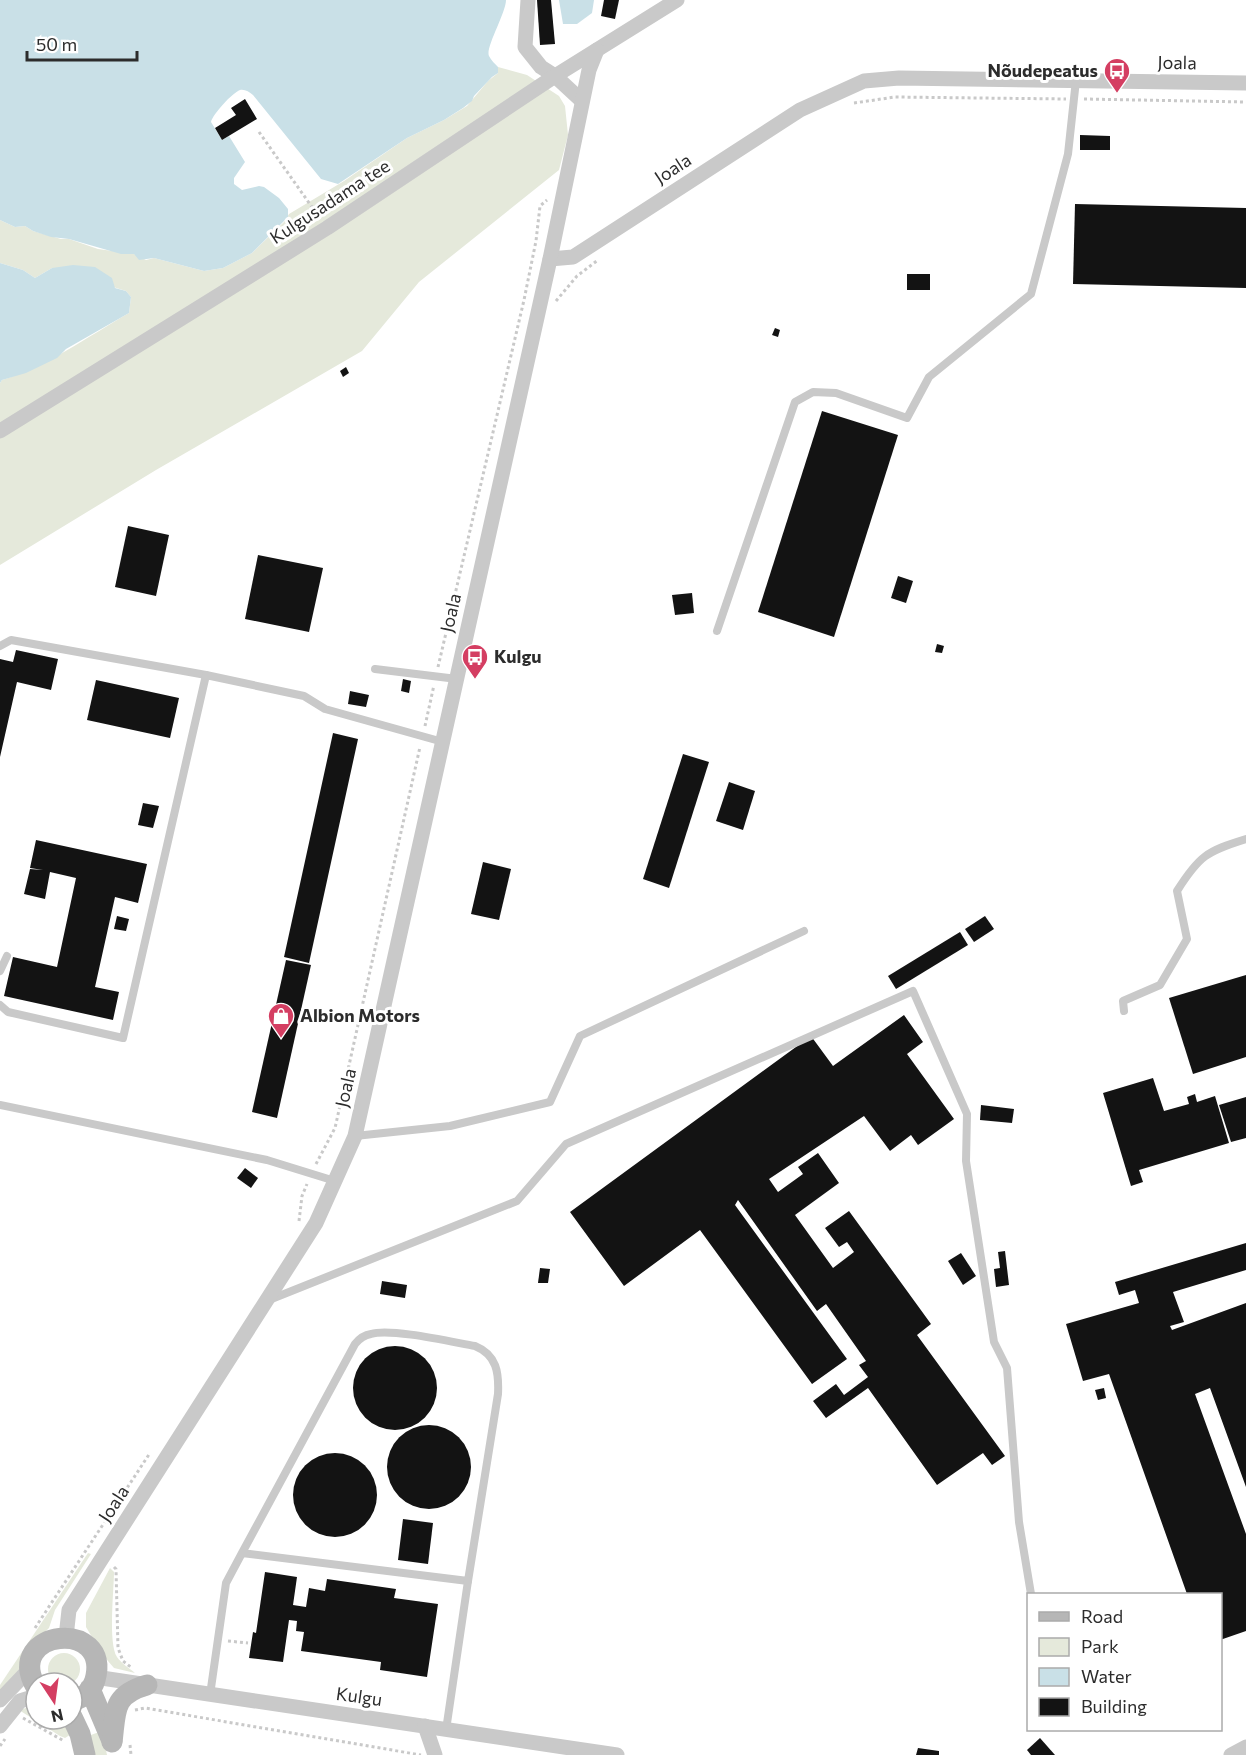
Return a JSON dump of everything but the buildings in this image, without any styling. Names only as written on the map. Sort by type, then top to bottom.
[{"type":"main road","points":[[30,1671],[31,1661],[36,1652],[52,1639],[74,1638],[83,1643],[91,1651],[96,1662],[93,1683],[119,1744]]},
{"type":"main road","points":[[84,1693],[93,1683]]},
{"type":"main road","points":[[119,1744],[118,1702],[133,1689],[147,1685]]},
{"type":"main road","points":[[76,1749],[80,1734],[79,1731]]},
{"type":"street","points":[[528,0],[525,47],[541,67],[555,76],[582,101]]},
{"type":"street","name":"Kulgusadama tee","points":[[0,431],[327,228],[555,76],[677,0]]},
{"type":"street","points":[[550,259],[582,101],[589,70],[597,50]]},
{"type":"street","name":"Joala","points":[[66,1637],[69,1610],[316,1223],[355,1136],[550,259],[573,257],[800,110],[864,81],[899,78],[1246,83]]},
{"type":"street","points":[[0,1700],[24,1682]]},
{"type":"street","name":"Kulgu","points":[[93,1683],[147,1685],[617,1755]]},
{"type":"street","points":[[3,1731],[20,1701],[24,1700]]},
{"type":"street","points":[[425,1726],[435,1755]]},
{"type":"street","points":[[1231,1755],[1246,1748]]},
{"type":"lane","points":[[717,631],[795,402],[813,392],[836,393],[907,418],[929,377],[1031,294],[1068,154],[1076,81]]},
{"type":"lane","points":[[0,646],[11,640],[206,675],[304,696],[325,709],[442,742]]},
{"type":"lane","points":[[375,669],[457,679]]},
{"type":"lane","points":[[0,1005],[8,1012],[123,1038],[206,675]]},
{"type":"lane","points":[[1124,1011],[1123,1001],[1160,985],[1186,939],[1177,891],[1192,867],[1215,849],[1246,839]]},
{"type":"lane","points":[[355,1136],[450,1126],[549,1102],[580,1036],[804,931]]},
{"type":"lane","points":[[0,971],[7,956]]},
{"type":"lane","points":[[268,1301],[517,1201],[566,1144],[913,991],[966,1114],[966,1161],[994,1342],[1006,1368],[1019,1522],[1031,1593]]},
{"type":"lane","points":[[0,1106],[267,1160],[335,1180]]},
{"type":"lane","points":[[210,1695],[226,1583],[355,1344],[359,1339],[371,1334],[387,1332],[475,1346],[487,1352],[498,1371],[498,1394],[446,1730]]},
{"type":"lane","points":[[242,1553],[468,1581]]},
{"type":"path","points":[[851,104],[895,97],[1246,102]]},
{"type":"path","points":[[259,132],[327,228]]},
{"type":"path","points":[[299,1224],[302,1196],[311,1173],[335,1128],[436,677],[524,300],[536,241],[540,206],[566,182]]},
{"type":"path","points":[[524,300],[551,306],[577,276],[604,256]]},
{"type":"path","points":[[31,1633],[153,1449]]},
{"type":"path","points":[[88,1548],[116,1569],[118,1648],[123,1660],[129,1666],[138,1671],[148,1672],[147,1685]]},
{"type":"path","points":[[225,1647],[226,1641],[248,1643]]},
{"type":"path","points":[[130,1712],[145,1708],[423,1755]]},
{"type":"path","points":[[19,1716],[76,1749]]},
{"type":"path","points":[[0,1746],[3,1731]]},
{"type":"path","points":[[119,1744],[131,1755]]},
{"type":"green space","points":[[498,67],[527,75],[559,96],[565,106],[568,135],[559,170],[419,282],[362,351],[156,470],[0,565],[0,383],[2,380],[51,359],[129,313],[131,297],[126,291],[52,268],[35,278],[23,270],[0,263],[0,220],[15,227],[25,226],[33,231],[61,239],[69,239],[98,249],[134,254],[146,260],[154,258],[204,271],[223,268],[252,253],[284,222],[289,214],[344,181],[407,138],[467,106],[488,81],[498,73]]},
{"type":"green space","points":[[88,1553],[91,1554],[55,1610],[49,1628],[31,1646],[19,1672],[0,1692],[0,1685]]},
{"type":"green space","points":[[110,1568],[114,1572],[112,1629],[114,1650],[117,1657],[135,1673],[114,1668],[102,1654],[86,1627],[86,1613]]},
{"type":"green space","points":[[64,1653],[75,1658],[79,1671],[49,1671],[48,1669],[53,1658]]},
{"type":"green space","points":[[52,1731],[72,1731],[73,1733],[65,1738]]},
{"type":"green space","points":[[102,1731],[107,1755],[95,1755],[88,1736]]},
{"type":"water","points":[[0,0],[506,0],[489,52],[489,56],[498,67],[498,73],[463,108],[407,138],[338,184],[321,179],[253,95],[240,90],[232,95],[211,122],[222,140],[229,136],[245,162],[234,178],[234,184],[242,190],[264,187],[279,198],[288,209],[288,217],[252,253],[223,268],[204,271],[154,258],[139,260],[134,254],[121,254],[69,239],[51,237],[25,226],[15,227],[0,220]]},
{"type":"water","points":[[559,0],[594,0],[592,13],[577,24],[563,24]]},
{"type":"water","points":[[0,263],[23,270],[35,278],[52,268],[73,265],[95,267],[112,278],[115,288],[126,291],[131,297],[129,313],[66,349],[57,358],[26,373],[2,380],[0,383]]},
{"type":"place","name":"Nõudepeatus","points":[[1117,94]]},
{"type":"place","name":"Kulgu","points":[[475,680]]},
{"type":"place","name":"Albion Motors","points":[[281,1039]]}]
